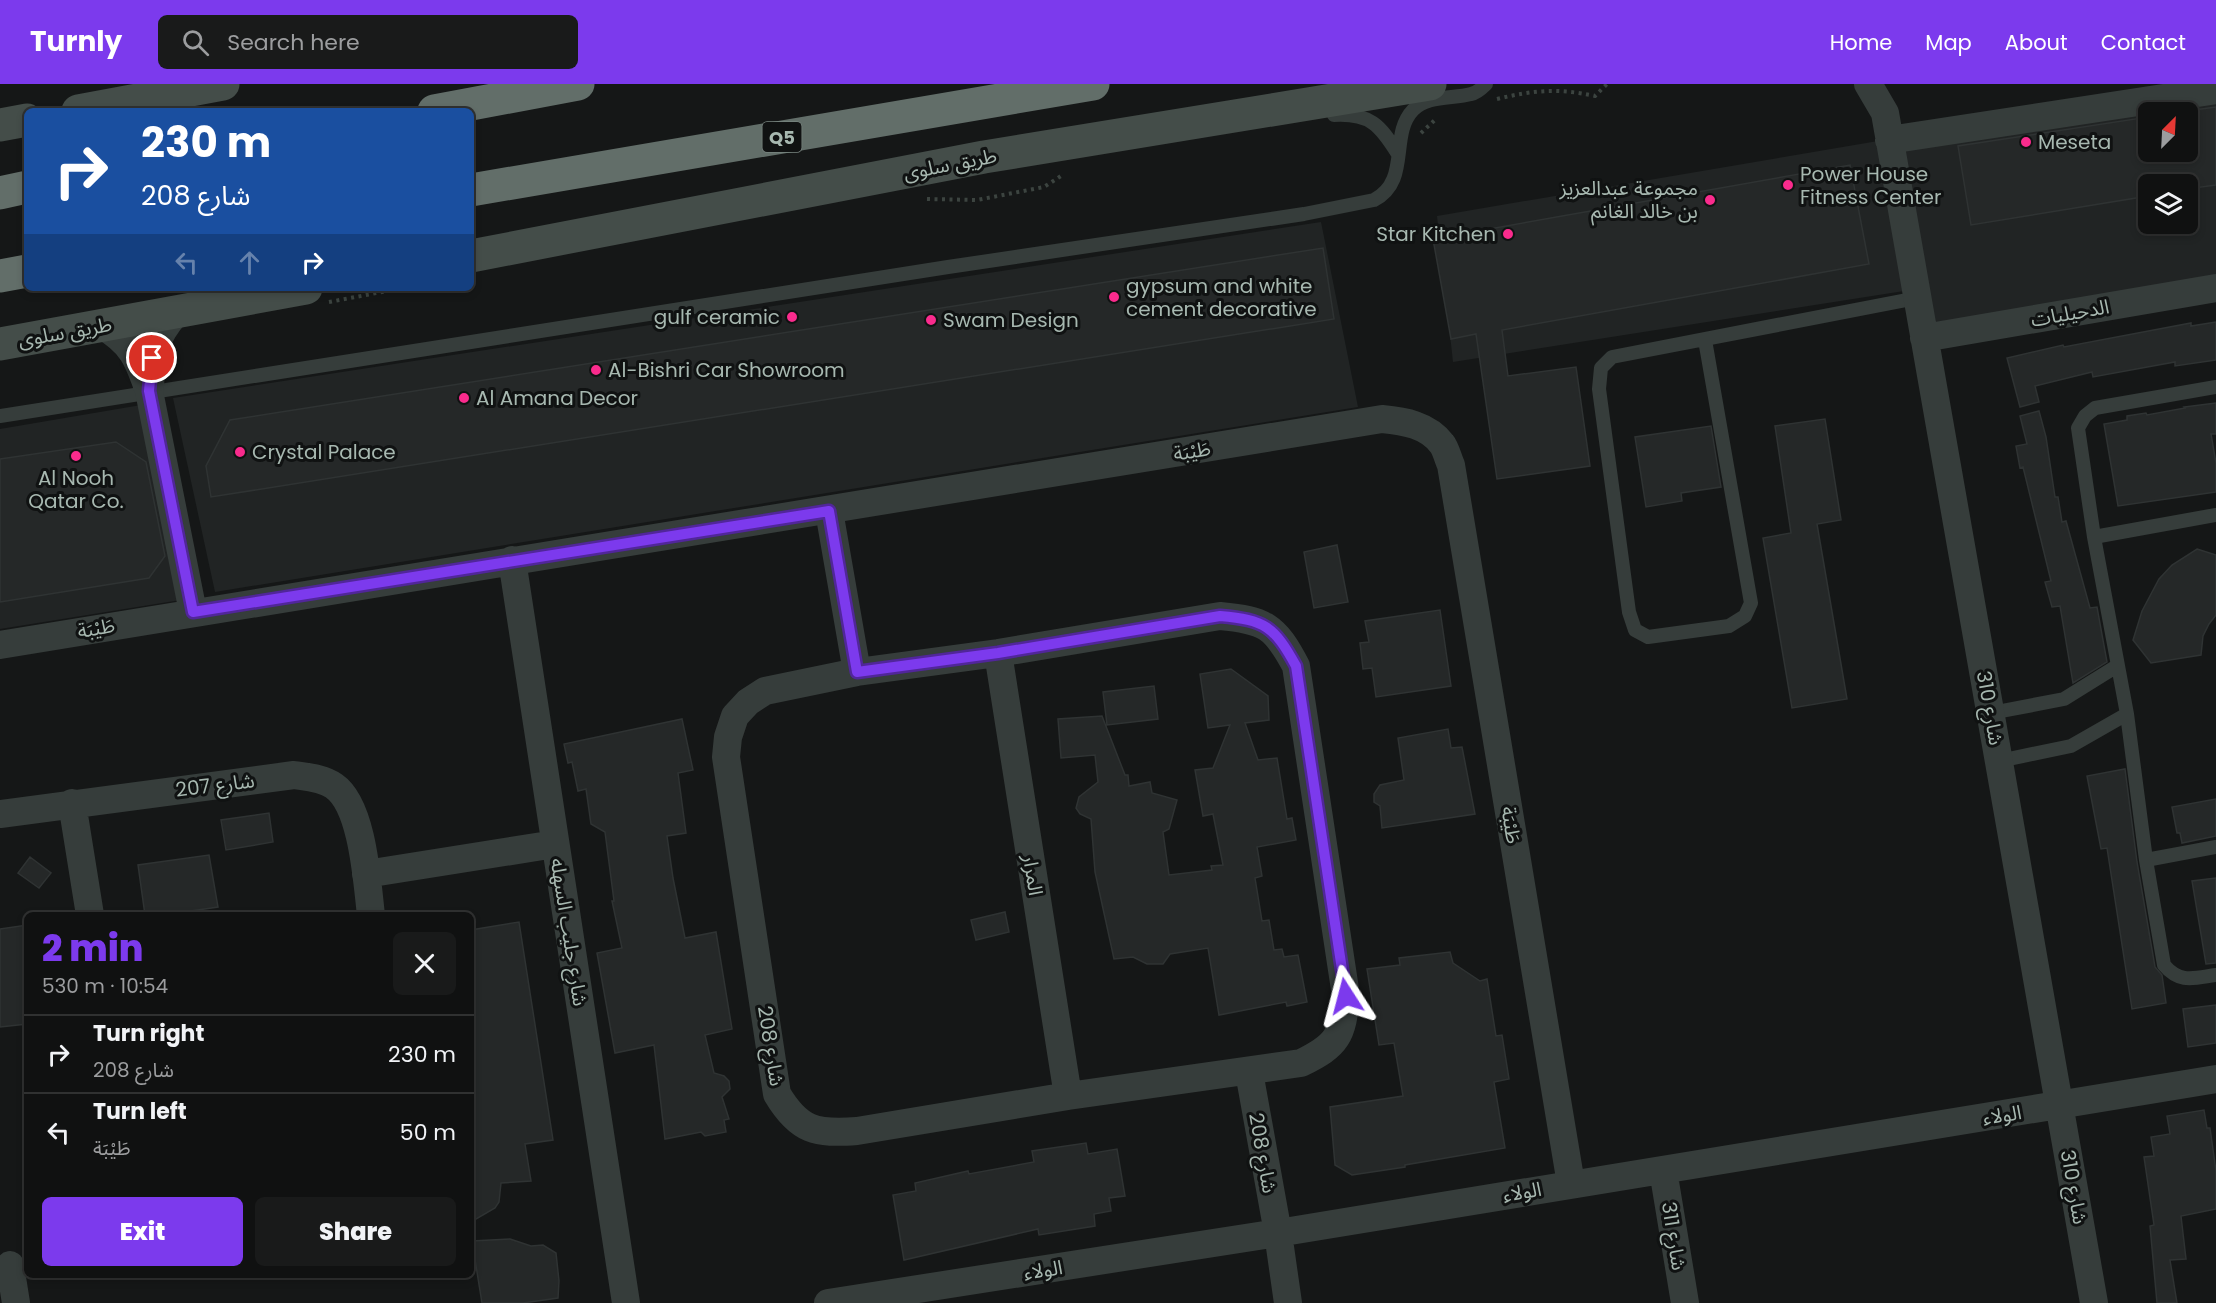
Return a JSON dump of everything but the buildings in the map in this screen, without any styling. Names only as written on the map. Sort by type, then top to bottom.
[{"type":"highway","points":[[450,108],[578,84]]},
{"type":"highway","name":"Q5","points":[[474,189],[1093,84]]},
{"type":"highway","points":[[0,192],[24,188]]},
{"type":"highway","points":[[0,276],[24,272]]},
{"type":"main road","points":[[93,108],[209,85]]},
{"type":"main road","name":"طريق سلوى","points":[[474,255],[984,157],[1272,109],[1436,99]]},
{"type":"main road","points":[[0,125],[24,121]]},
{"type":"main road","name":"طريق سلوى","points":[[0,344],[290,291]]},
{"type":"street","name":"شارع 310","points":[[1868,84],[1887,126],[2094,1303]]},
{"type":"street","name":"شارع 310","points":[[1887,126],[1893,84]]},
{"type":"street","points":[[1887,126],[2216,90]]},
{"type":"street","name":"الدحيليات","points":[[1924,338],[2216,288]]},
{"type":"street","points":[[149,391],[155,345],[162,330],[176,313]]},
{"type":"street","points":[[102,325],[128,343],[139,360],[149,391],[193,612]]},
{"type":"street","name":"طَيْبَة","points":[[0,645],[1382,420],[1404,421],[1426,430],[1442,444],[1451,465],[1572,1184]]},
{"type":"street","points":[[829,511],[857,672]]},
{"type":"street","name":"شارع جليب السهله","points":[[512,560],[626,1303]]},
{"type":"street","name":"شارع 208","points":[[1220,616],[1243,618],[1268,626],[1283,642],[1296,666],[1346,996],[1344,1017],[1338,1038],[1324,1052],[1301,1063],[1249,1072],[1068,1096],[857,1131],[829,1133],[804,1126],[789,1113],[777,1094],[726,757],[728,737],[735,716],[748,702],[765,691],[857,672],[998,653],[1220,616]]},
{"type":"street","name":"المرار","points":[[998,653],[1068,1096]]},
{"type":"street","name":"شارع 207","points":[[0,814],[294,775],[315,778],[334,786],[349,801],[356,820],[371,912]]},
{"type":"street","points":[[72,803],[90,912]]},
{"type":"street","points":[[366,874],[555,844]]},
{"type":"street","name":"شارع 208","points":[[1249,1072],[1288,1303]]},
{"type":"street","name":"الولاء","points":[[828,1303],[1278,1233],[2216,1079]]},
{"type":"street","name":"شارع 311","points":[[1663,1170],[1685,1303]]},
{"type":"street","points":[[12,1264],[16,1303]]},
{"type":"lane","points":[[0,416],[149,391],[1304,214],[1374,200],[1385,195],[1391,186],[1396,173],[1405,125],[1413,110],[1426,102],[1473,94],[1486,84]]},
{"type":"lane","points":[[1272,109],[1315,116],[1351,114],[1367,118],[1380,127],[1399,148]]},
{"type":"lane","points":[[1705,340],[1751,603],[1745,616],[1730,626],[1648,638],[1635,630],[1629,612],[1599,389],[1601,368],[1612,357],[1917,298]]},
{"type":"lane","points":[[2216,387],[2095,408],[2085,416],[2078,428],[2094,537],[2127,714],[2146,860],[2164,965],[2172,975],[2187,979],[2216,975]]},
{"type":"lane","points":[[2094,537],[2216,515]]},
{"type":"lane","points":[[1991,713],[2064,699],[2117,666]]},
{"type":"lane","points":[[1999,761],[2070,746],[2127,714]]},
{"type":"lane","points":[[2146,860],[2216,847]]},
{"type":"path","points":[[1496,99],[1528,91],[1568,90],[1595,96],[1607,84]]},
{"type":"path","points":[[1399,148],[1424,132],[1436,99]]},
{"type":"path","points":[[918,199],[977,200],[1044,187],[1069,171]]},
{"type":"shaded area","points":[[2216,100],[2216,276],[1935,325],[1902,150],[2138,112],[2138,162],[2198,162],[2198,103]]},
{"type":"shaded area","points":[[1878,141],[1904,291],[1453,362],[1437,216]]},
{"type":"shaded area","points":[[1321,222],[1358,407],[215,592],[173,398]]},
{"type":"shaded area","points":[[147,404],[193,598],[0,629],[0,429]]},
{"type":"place","name":"Meseta","points":[[2026,142]]},
{"type":"place","name":"Power House Fitness Center","points":[[1788,185]]},
{"type":"place","name":"مجموعة عبدالعزيز بن خالد الغانم","points":[[1710,200]]},
{"type":"place","name":"Star Kitchen","points":[[1508,234]]},
{"type":"place","name":"gypsum and white cement decorative","points":[[1114,297]]},
{"type":"place","name":"gulf ceramic","points":[[792,317]]},
{"type":"place","name":"Swam Design","points":[[931,320]]},
{"type":"place","name":"Al-Bishri Car Showroom","points":[[596,370]]},
{"type":"place","name":"Al Amana Decor","points":[[464,398]]},
{"type":"place","name":"Crystal Palace","points":[[240,452]]},
{"type":"place","name":"Al Nooh Qatar Co.","points":[[76,456]]},
{"type":"route","points":[[152,358],[149,391],[193,612],[829,511],[857,672],[998,653],[1220,616],[1243,618],[1268,626],[1283,642],[1296,666],[1346,996]]}]
